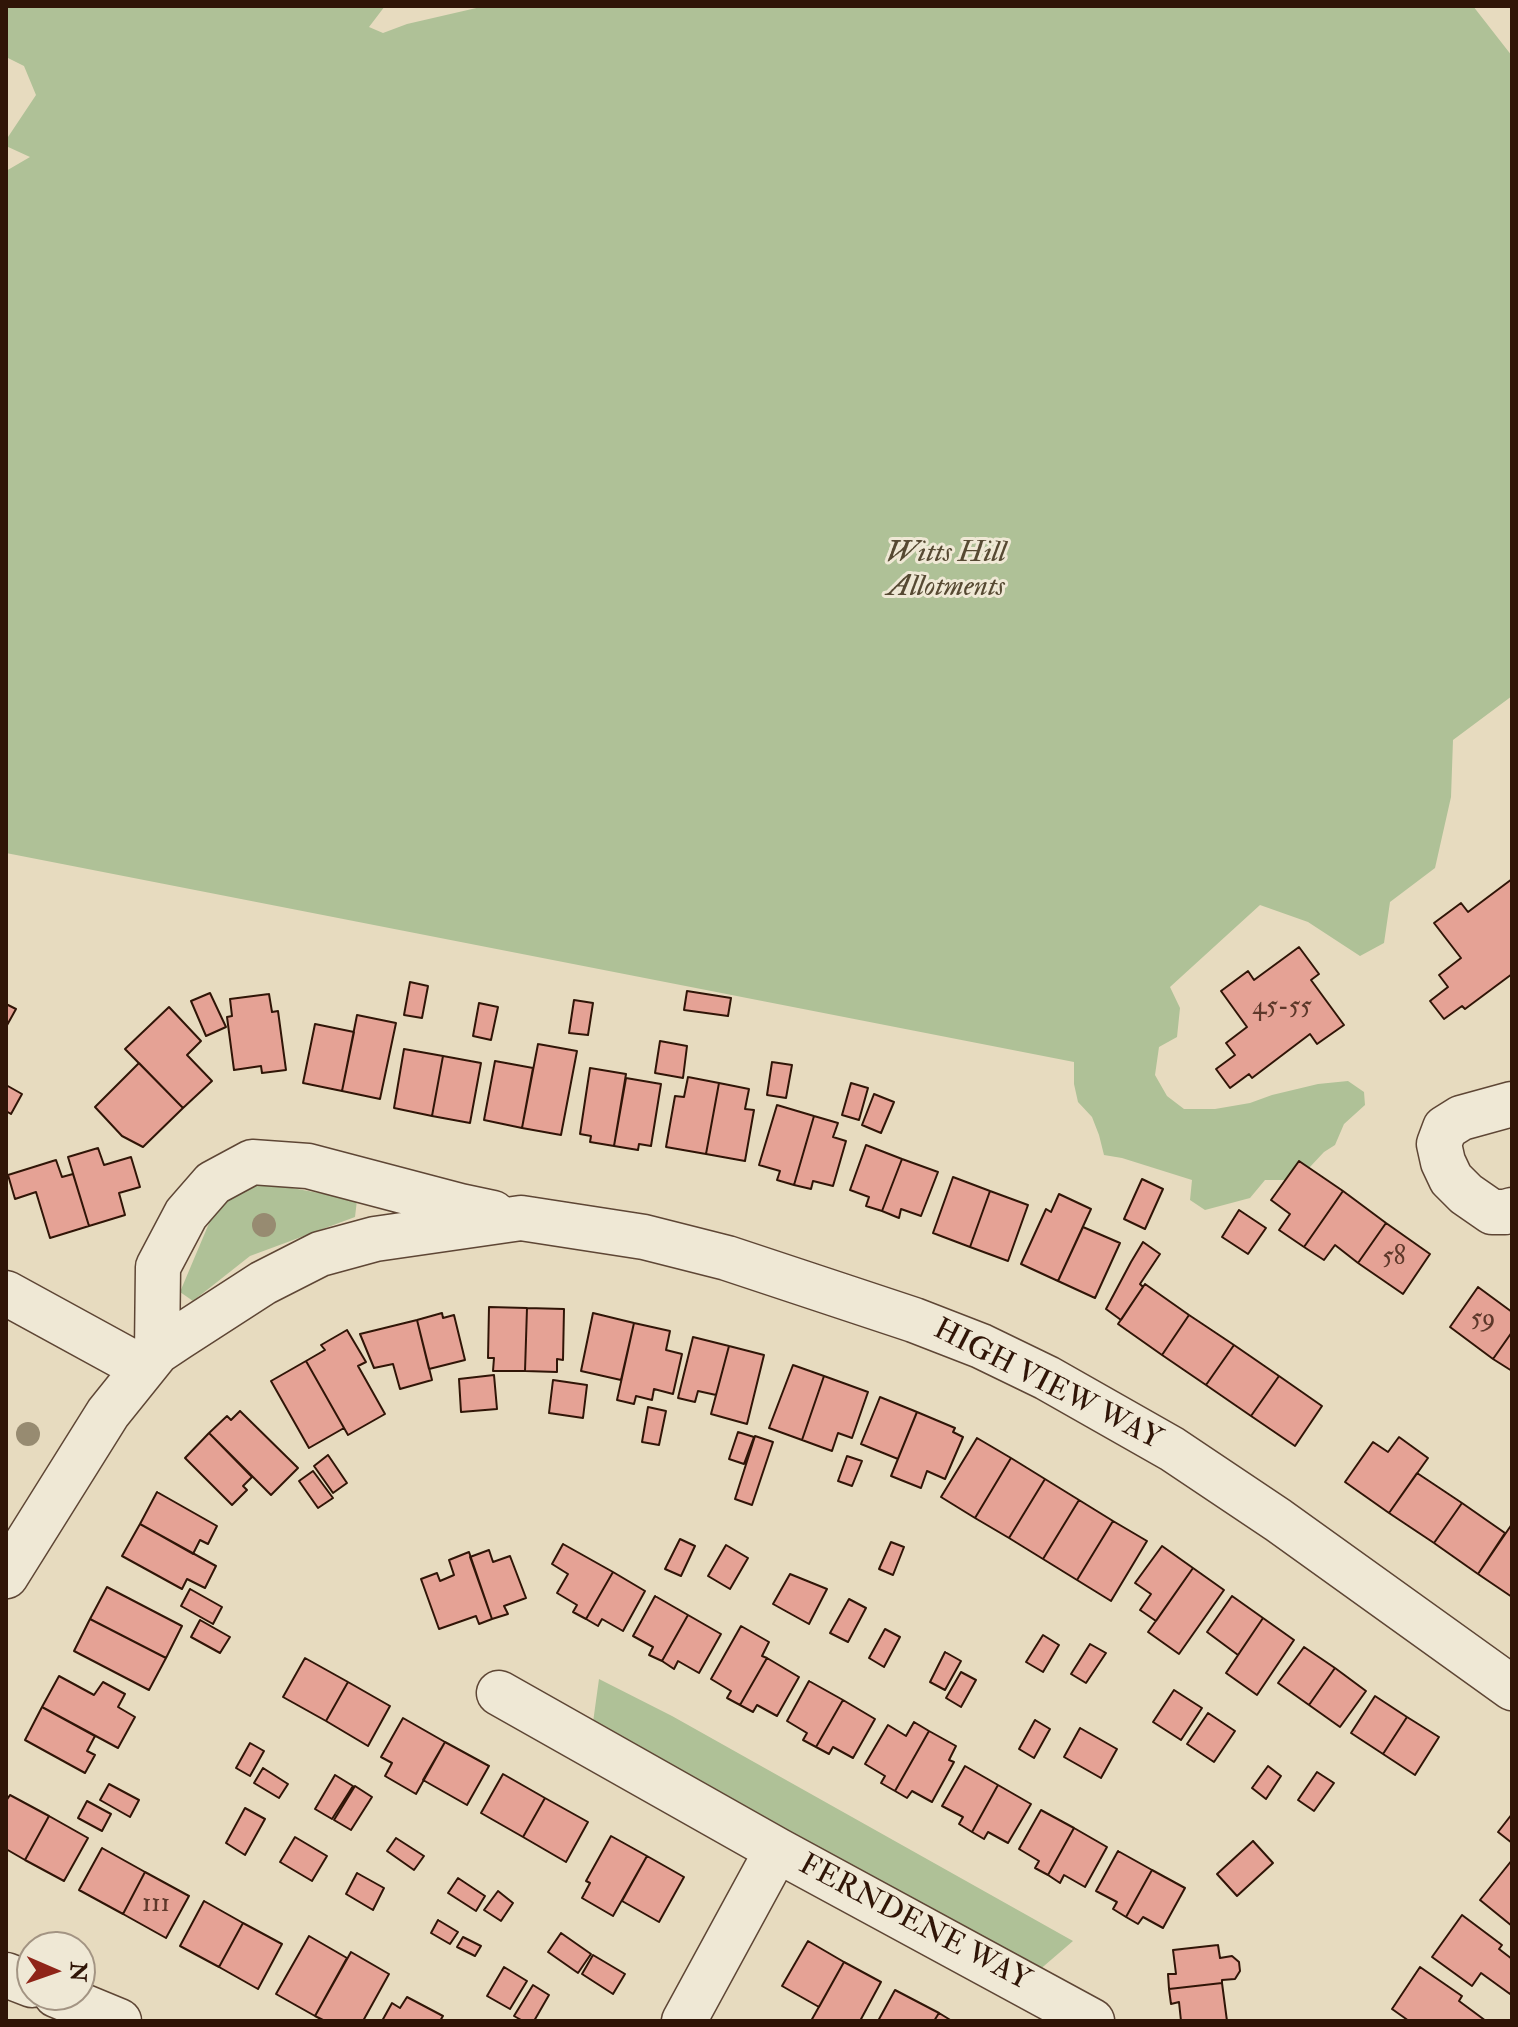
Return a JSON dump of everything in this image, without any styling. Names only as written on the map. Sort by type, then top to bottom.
[{"type":"street","points":[[1512,1104],[1461,1118],[1445,1128],[1439,1144],[1451,1179],[1466,1194],[1492,1212],[1512,1210]]},
{"type":"street","name":"HIGH VIEW WAY","points":[[150,1360],[158,1267],[186,1214],[213,1183],[252,1162],[308,1166],[460,1206],[644,1237],[727,1258],[914,1320],[981,1346],[1047,1378],[1172,1449],[1278,1520],[1512,1688]]},
{"type":"street","name":"HIGH VIEW WAY","points":[[6,1576],[108,1413],[150,1360],[263,1283],[320,1254],[375,1239],[521,1218]]},
{"type":"street","points":[[6,1293],[150,1360]]},
{"type":"street","name":"FERNDENE WAY","points":[[499,1693],[777,1850],[1092,2021]]},
{"type":"street","name":"FERNDENE WAY","points":[[684,2021],[777,1850]]},
{"type":"street","points":[[95,2011],[119,2021]]},
{"type":"green space","name":"Witts Hill Allotments","points":[[6,6],[385,6],[369,27],[383,33],[407,24],[485,6],[1473,6],[1512,56],[1512,696],[1453,740],[1451,797],[1435,868],[1390,902],[1384,943],[1360,956],[1308,922],[1260,905],[1170,987],[1180,1008],[1177,1037],[1159,1047],[1155,1075],[1167,1096],[1184,1109],[1215,1109],[1250,1103],[1318,1084],[1348,1081],[1364,1092],[1365,1105],[1344,1124],[1335,1145],[1309,1168],[1299,1161],[1285,1180],[1265,1180],[1250,1198],[1205,1210],[1190,1200],[1192,1180],[1104,1155],[1092,1117],[1078,1102],[1074,1062],[6,853],[6,171],[30,157],[6,146],[6,140],[36,95],[24,66],[6,57]]},
{"type":"green space","points":[[254,1181],[357,1200],[355,1217],[250,1256],[193,1301],[180,1292],[218,1202]]},
{"type":"green space","points":[[599,1679],[672,1716],[1073,1941],[1023,1984],[590,1744]]},
{"type":"building","points":[[1512,879],[1512,974],[1465,1009],[1462,1006],[1444,1019],[1430,1001],[1448,987],[1439,975],[1461,958],[1434,923],[1461,903],[1468,912]]},
{"type":"building","points":[[1299,947],[1319,974],[1311,980],[1344,1025],[1317,1044],[1310,1034],[1252,1078],[1249,1074],[1230,1088],[1216,1069],[1235,1055],[1226,1043],[1247,1027],[1221,991],[1248,971],[1254,980]]},
{"type":"building","points":[[410,982],[428,986],[422,1018],[404,1015]]},
{"type":"building","points":[[687,991],[731,998],[728,1016],[684,1010]]},
{"type":"building","points":[[210,993],[226,1027],[206,1036],[191,1001]]},
{"type":"building","points":[[269,994],[272,1012],[278,1011],[286,1070],[262,1073],[261,1066],[234,1070],[227,1017],[232,1016],[230,999]]},
{"type":"building","points":[[574,1000],[593,1003],[588,1035],[569,1033]]},
{"type":"building","points":[[479,1003],[498,1007],[491,1040],[473,1036]]},
{"type":"building","points":[[6,1004],[16,1009],[6,1027]]},
{"type":"building","points":[[169,1007],[201,1041],[187,1055],[212,1081],[183,1108],[125,1049]]},
{"type":"building","points":[[357,1015],[396,1023],[380,1099],[342,1091]]},
{"type":"building","points":[[315,1024],[354,1032],[342,1091],[303,1083]]},
{"type":"building","points":[[660,1041],[687,1046],[683,1078],[655,1073]]},
{"type":"building","points":[[538,1044],[577,1051],[561,1135],[522,1128]]},
{"type":"building","points":[[404,1049],[443,1056],[432,1116],[394,1108]]},
{"type":"building","points":[[443,1056],[481,1063],[470,1123],[432,1116]]},
{"type":"building","points":[[495,1061],[533,1068],[522,1128],[484,1120]]},
{"type":"building","points":[[772,1062],[792,1065],[786,1098],[767,1095]]},
{"type":"building","points":[[139,1063],[183,1108],[143,1147],[122,1136],[95,1107]]},
{"type":"building","points":[[590,1068],[626,1074],[614,1146],[590,1142],[591,1136],[580,1134]]},
{"type":"building","points":[[688,1077],[719,1083],[706,1154],[666,1147],[675,1096],[684,1097]]},
{"type":"building","points":[[626,1078],[661,1084],[651,1146],[639,1144],[638,1150],[614,1146]]},
{"type":"building","points":[[719,1083],[749,1089],[745,1109],[754,1110],[745,1161],[706,1154]]},
{"type":"building","points":[[851,1083],[868,1088],[859,1120],[842,1115]]},
{"type":"building","points":[[6,1085],[22,1094],[11,1114],[6,1111]]},
{"type":"building","points":[[874,1094],[894,1102],[881,1133],[862,1125]]},
{"type":"building","points":[[777,1105],[814,1116],[794,1185],[777,1180],[780,1171],[759,1165]]},
{"type":"building","points":[[814,1116],[838,1123],[833,1137],[846,1141],[833,1186],[813,1181],[811,1189],[794,1185]]},
{"type":"building","points":[[866,1145],[902,1159],[882,1211],[866,1206],[869,1197],[850,1190]]},
{"type":"building","points":[[98,1148],[104,1165],[131,1157],[140,1187],[119,1193],[125,1215],[89,1226],[68,1157]]},
{"type":"building","points":[[902,1159],[938,1172],[921,1216],[901,1209],[899,1218],[882,1211]]},
{"type":"building","points":[[56,1160],[62,1177],[73,1174],[89,1226],[50,1238],[36,1192],[15,1199],[8,1175]]},
{"type":"building","points":[[1299,1161],[1343,1191],[1304,1247],[1279,1230],[1290,1214],[1271,1200]]},
{"type":"building","points":[[953,1177],[990,1191],[970,1247],[933,1233]]},
{"type":"building","points":[[1142,1179],[1163,1189],[1145,1229],[1124,1219]]},
{"type":"building","points":[[990,1191],[1028,1205],[1008,1261],[970,1247]]},
{"type":"building","points":[[1343,1191],[1386,1223],[1358,1263],[1335,1245],[1324,1260],[1304,1247]]},
{"type":"building","points":[[1059,1194],[1091,1209],[1058,1281],[1021,1264],[1046,1209],[1051,1212]]},
{"type":"building","points":[[1239,1210],[1266,1228],[1248,1254],[1222,1237]]},
{"type":"building","points":[[1386,1223],[1430,1254],[1403,1294],[1358,1263]]},
{"type":"building","points":[[1083,1227],[1120,1243],[1095,1298],[1058,1281]]},
{"type":"building","points":[[1143,1242],[1160,1254],[1121,1320],[1106,1309]]},
{"type":"building","points":[[1145,1284],[1189,1315],[1162,1355],[1118,1324]]},
{"type":"building","points":[[1478,1287],[1512,1312],[1512,1332],[1493,1359],[1450,1327]]},
{"type":"building","points":[[489,1307],[527,1308],[525,1371],[493,1371],[494,1358],[488,1358]]},
{"type":"building","points":[[527,1308],[564,1309],[563,1360],[557,1359],[557,1372],[525,1371]]},
{"type":"building","points":[[442,1313],[443,1318],[454,1315],[465,1360],[429,1369],[417,1320]]},
{"type":"building","points":[[593,1313],[634,1323],[621,1380],[581,1371]]},
{"type":"building","points":[[1189,1315],[1234,1345],[1206,1385],[1162,1355]]},
{"type":"building","points":[[417,1320],[432,1380],[400,1389],[393,1364],[374,1368],[360,1334]]},
{"type":"building","points":[[634,1323],[670,1331],[666,1350],[682,1354],[673,1394],[654,1389],[652,1400],[636,1396],[634,1404],[617,1400]]},
{"type":"building","points":[[347,1330],[366,1362],[358,1366],[385,1414],[348,1435],[306,1361],[325,1350],[321,1345]]},
{"type":"building","points":[[1512,1332],[1512,1371],[1493,1359]]},
{"type":"building","points":[[693,1337],[729,1346],[716,1395],[698,1391],[695,1402],[678,1398]]},
{"type":"building","points":[[1234,1345],[1279,1376],[1251,1416],[1206,1385]]},
{"type":"building","points":[[729,1346],[764,1355],[747,1424],[711,1414]]},
{"type":"building","points":[[306,1361],[344,1428],[309,1448],[271,1381]]},
{"type":"building","points":[[793,1365],[824,1376],[802,1440],[769,1428]]},
{"type":"building","points":[[494,1375],[497,1409],[461,1412],[459,1379]]},
{"type":"building","points":[[824,1376],[868,1392],[852,1438],[838,1433],[832,1451],[802,1440]]},
{"type":"building","points":[[1279,1376],[1322,1406],[1295,1446],[1251,1416]]},
{"type":"building","points":[[553,1380],[587,1385],[583,1418],[549,1413]]},
{"type":"building","points":[[880,1397],[917,1412],[898,1459],[861,1444]]},
{"type":"building","points":[[648,1407],[666,1411],[659,1445],[642,1442]]},
{"type":"building","points":[[240,1411],[298,1468],[271,1495],[209,1433],[227,1416],[231,1420]]},
{"type":"building","points":[[917,1412],[955,1428],[953,1432],[963,1437],[945,1479],[927,1471],[921,1488],[891,1476]]},
{"type":"building","points":[[738,1432],[754,1437],[744,1464],[729,1459]]},
{"type":"building","points":[[209,1433],[252,1477],[243,1486],[247,1490],[232,1505],[185,1458]]},
{"type":"building","points":[[755,1436],[773,1442],[752,1505],[735,1499]]},
{"type":"building","points":[[1399,1437],[1428,1458],[1389,1513],[1345,1482],[1373,1442],[1388,1452]]},
{"type":"building","points":[[977,1438],[1011,1458],[975,1518],[941,1497]]},
{"type":"building","points":[[328,1455],[347,1483],[333,1493],[314,1466]]},
{"type":"building","points":[[847,1456],[862,1461],[852,1486],[838,1481]]},
{"type":"building","points":[[1011,1458],[1045,1479],[1009,1538],[975,1518]]},
{"type":"building","points":[[313,1471],[333,1498],[318,1508],[299,1481]]},
{"type":"building","points":[[1417,1473],[1462,1503],[1434,1543],[1389,1513]]},
{"type":"building","points":[[1045,1479],[1079,1500],[1043,1559],[1009,1538]]},
{"type":"building","points":[[157,1492],[217,1526],[208,1544],[200,1540],[193,1554],[140,1524]]},
{"type":"building","points":[[1079,1500],[1113,1521],[1077,1580],[1043,1559]]},
{"type":"building","points":[[1462,1503],[1505,1533],[1478,1574],[1434,1543]]},
{"type":"building","points":[[1113,1521],[1147,1541],[1111,1601],[1077,1580]]},
{"type":"building","points":[[140,1524],[216,1566],[205,1588],[187,1579],[182,1589],[122,1556]]},
{"type":"building","points":[[1512,1524],[1512,1597],[1478,1574]]},
{"type":"building","points":[[680,1539],[695,1546],[681,1576],[665,1569]]},
{"type":"building","points":[[891,1542],[904,1547],[893,1575],[879,1569]]},
{"type":"building","points":[[563,1544],[613,1572],[586,1619],[573,1612],[577,1605],[557,1593],[568,1574],[552,1564]]},
{"type":"building","points":[[726,1545],[748,1558],[730,1589],[708,1576]]},
{"type":"building","points":[[1162,1546],[1193,1568],[1156,1621],[1140,1610],[1151,1594],[1135,1583]]},
{"type":"building","points":[[489,1550],[493,1562],[510,1556],[526,1598],[504,1606],[508,1614],[492,1619],[470,1557]]},
{"type":"building","points":[[469,1552],[492,1619],[479,1624],[476,1616],[439,1629],[421,1579],[437,1573],[440,1581],[454,1575],[449,1560]]},
{"type":"building","points":[[1193,1568],[1224,1590],[1179,1654],[1148,1632]]},
{"type":"building","points":[[613,1572],[645,1591],[623,1631],[602,1619],[598,1626],[586,1619]]},
{"type":"building","points":[[790,1574],[827,1589],[809,1624],[773,1604]]},
{"type":"building","points":[[107,1587],[182,1626],[166,1658],[90,1619]]},
{"type":"building","points":[[190,1589],[222,1607],[213,1624],[181,1606]]},
{"type":"building","points":[[655,1596],[688,1615],[662,1661],[649,1655],[653,1647],[633,1636]]},
{"type":"building","points":[[1232,1596],[1263,1618],[1238,1655],[1207,1632]]},
{"type":"building","points":[[849,1599],[866,1608],[848,1642],[830,1633]]},
{"type":"building","points":[[688,1615],[721,1634],[699,1673],[678,1661],[674,1669],[662,1661]]},
{"type":"building","points":[[1263,1618],[1294,1640],[1257,1695],[1226,1673]]},
{"type":"building","points":[[90,1619],[166,1658],[149,1690],[74,1651]]},
{"type":"building","points":[[200,1620],[230,1637],[220,1653],[191,1637]]},
{"type":"building","points":[[741,1626],[769,1642],[762,1656],[767,1658],[740,1705],[727,1698],[731,1691],[711,1679]]},
{"type":"building","points":[[885,1629],[900,1637],[884,1667],[869,1658]]},
{"type":"building","points":[[1043,1635],[1059,1645],[1043,1672],[1026,1662]]},
{"type":"building","points":[[1090,1644],[1106,1653],[1086,1683],[1071,1674]]},
{"type":"building","points":[[1304,1647],[1335,1668],[1309,1705],[1278,1683]]},
{"type":"building","points":[[945,1652],[961,1661],[945,1690],[930,1682]]},
{"type":"building","points":[[305,1658],[348,1682],[326,1721],[283,1697]]},
{"type":"building","points":[[767,1658],[799,1677],[777,1716],[757,1705],[753,1712],[740,1705]]},
{"type":"building","points":[[1335,1668],[1366,1691],[1340,1727],[1309,1705]]},
{"type":"building","points":[[961,1672],[976,1680],[961,1707],[946,1698]]},
{"type":"building","points":[[59,1676],[94,1695],[103,1682],[125,1694],[118,1707],[135,1717],[118,1748],[42,1707]]},
{"type":"building","points":[[809,1681],[843,1700],[816,1747],[803,1740],[807,1733],[787,1721]]},
{"type":"building","points":[[348,1682],[390,1706],[368,1746],[326,1721]]},
{"type":"building","points":[[1174,1690],[1202,1708],[1181,1740],[1153,1722]]},
{"type":"building","points":[[1375,1696],[1407,1717],[1383,1754],[1351,1733]]},
{"type":"building","points":[[843,1700],[875,1719],[853,1758],[833,1747],[829,1754],[816,1747]]},
{"type":"building","points":[[42,1707],[95,1736],[87,1751],[95,1755],[85,1773],[25,1740]]},
{"type":"building","points":[[1208,1713],[1235,1731],[1214,1762],[1187,1744]]},
{"type":"building","points":[[1407,1717],[1439,1737],[1415,1775],[1383,1754]]},
{"type":"building","points":[[403,1718],[445,1742],[416,1794],[385,1776],[392,1763],[381,1757]]},
{"type":"building","points":[[1035,1720],[1050,1729],[1034,1758],[1019,1749]]},
{"type":"building","points":[[914,1722],[929,1731],[895,1791],[881,1783],[885,1776],[865,1764],[888,1725],[906,1736]]},
{"type":"building","points":[[1080,1728],[1117,1749],[1101,1778],[1064,1757]]},
{"type":"building","points":[[929,1731],[956,1746],[949,1760],[954,1762],[932,1802],[912,1791],[907,1798],[895,1791]]},
{"type":"building","points":[[445,1742],[489,1766],[467,1805],[423,1780]]},
{"type":"building","points":[[250,1743],[264,1751],[250,1776],[236,1768]]},
{"type":"building","points":[[965,1766],[998,1785],[972,1832],[959,1824],[963,1817],[942,1806]]},
{"type":"building","points":[[1268,1766],[1281,1776],[1266,1799],[1252,1788]]},
{"type":"building","points":[[263,1768],[288,1784],[279,1798],[254,1783]]},
{"type":"building","points":[[1317,1772],[1334,1783],[1314,1811],[1298,1800]]},
{"type":"building","points":[[503,1774],[545,1798],[523,1837],[481,1813]]},
{"type":"building","points":[[335,1775],[353,1786],[332,1819],[315,1809]]},
{"type":"building","points":[[109,1784],[139,1800],[130,1817],[100,1800]]},
{"type":"building","points":[[998,1785],[1031,1804],[1008,1843],[988,1832],[984,1839],[972,1832]]},
{"type":"building","points":[[355,1786],[372,1797],[351,1830],[334,1820]]},
{"type":"building","points":[[10,1795],[49,1816],[25,1860],[6,1849],[6,1801]]},
{"type":"building","points":[[545,1798],[588,1822],[566,1862],[523,1837]]},
{"type":"building","points":[[87,1801],[111,1814],[102,1831],[78,1818]]},
{"type":"building","points":[[245,1808],[265,1819],[245,1855],[226,1843]]},
{"type":"building","points":[[1041,1810],[1074,1828],[1048,1875],[1035,1868],[1039,1861],[1019,1849]]},
{"type":"building","points":[[1512,1814],[1512,1843],[1498,1832]]},
{"type":"building","points":[[49,1816],[88,1838],[64,1881],[25,1860]]},
{"type":"building","points":[[1074,1828],[1107,1847],[1085,1887],[1064,1875],[1060,1883],[1048,1875]]},
{"type":"building","points":[[611,1836],[647,1856],[613,1916],[582,1898],[590,1883],[586,1881]]},
{"type":"building","points":[[295,1837],[327,1856],[312,1881],[280,1862]]},
{"type":"building","points":[[396,1838],[424,1856],[414,1870],[387,1851]]},
{"type":"building","points":[[1253,1841],[1273,1863],[1237,1896],[1217,1874]]},
{"type":"building","points":[[102,1848],[145,1872],[123,1914],[79,1890]]},
{"type":"building","points":[[1118,1851],[1152,1870],[1126,1917],[1113,1909],[1117,1902],[1096,1891]]},
{"type":"building","points":[[647,1856],[684,1877],[659,1922],[622,1901]]},
{"type":"building","points":[[1512,1860],[1512,1926],[1480,1900]]},
{"type":"building","points":[[1152,1870],[1185,1888],[1163,1928],[1143,1917],[1138,1924],[1126,1917]]},
{"type":"building","points":[[145,1872],[189,1896],[166,1938],[123,1914]]},
{"type":"building","points":[[357,1873],[384,1888],[373,1910],[346,1894]]},
{"type":"building","points":[[458,1878],[485,1896],[476,1911],[448,1893]]},
{"type":"building","points":[[498,1891],[513,1903],[501,1921],[484,1910]]},
{"type":"building","points":[[204,1901],[243,1923],[219,1967],[180,1946]]},
{"type":"building","points":[[1462,1915],[1502,1945],[1499,1949],[1512,1959],[1510,1994],[1481,1973],[1472,1986],[1432,1957]]},
{"type":"building","points":[[438,1920],[458,1932],[450,1944],[431,1933]]},
{"type":"building","points":[[243,1923],[282,1944],[258,1989],[219,1967]]},
{"type":"building","points":[[561,1933],[591,1954],[578,1973],[548,1952]]},
{"type":"building","points":[[309,1936],[347,1958],[315,2016],[276,1994]]},
{"type":"building","points":[[463,1937],[481,1946],[475,1956],[457,1947]]},
{"type":"building","points":[[808,1941],[844,1962],[819,2007],[782,1986]]},
{"type":"building","points":[[1218,1945],[1220,1958],[1232,1956],[1239,1962],[1240,1971],[1235,1979],[1169,1989],[1168,1974],[1176,1974],[1173,1950]]},
{"type":"building","points":[[351,1952],[389,1974],[363,2021],[325,2021],[315,2016]]},
{"type":"building","points":[[593,1955],[625,1974],[613,1994],[582,1974]]},
{"type":"building","points":[[844,1962],[881,1982],[860,2021],[811,2021]]},
{"type":"building","points":[[504,1967],[527,1981],[510,2009],[487,1996]]},
{"type":"building","points":[[1420,1967],[1462,1996],[1459,2001],[1486,2021],[1409,2021],[1392,2009]]},
{"type":"building","points":[[1222,1983],[1227,2021],[1181,2021],[1179,2002],[1171,2004],[1169,1989]]},
{"type":"building","points":[[533,1985],[549,1995],[534,2021],[523,2021],[514,2016]]},
{"type":"building","points":[[895,1990],[939,2013],[934,2021],[878,2021]]},
{"type":"building","points":[[407,1997],[443,2016],[440,2021],[382,2021],[392,2003],[400,2008]]},
{"type":"building","points":[[939,2013],[952,2021],[934,2021]]}]
